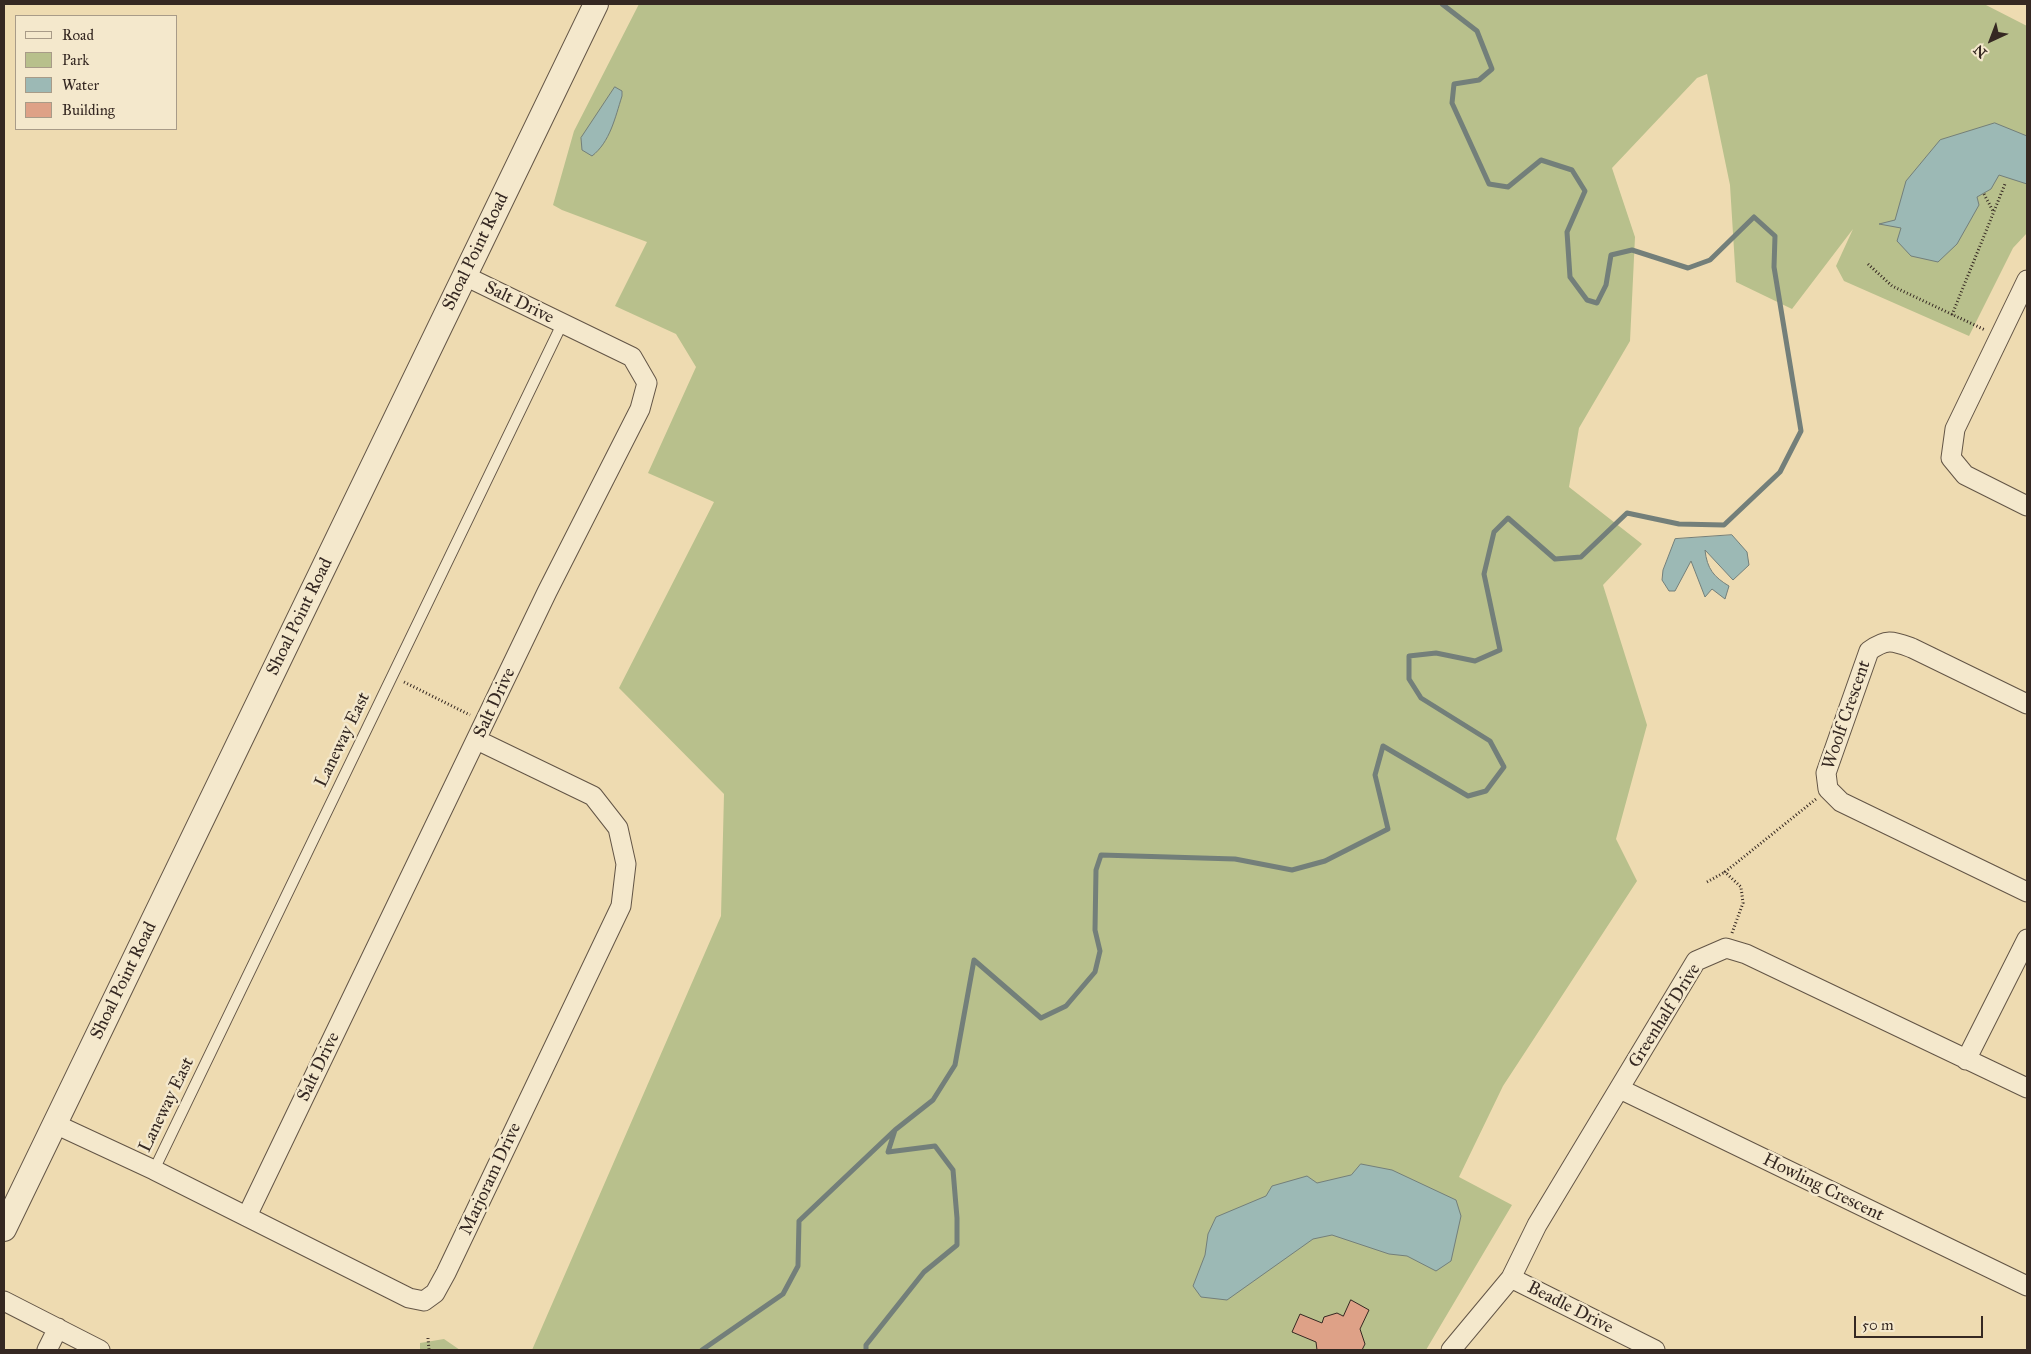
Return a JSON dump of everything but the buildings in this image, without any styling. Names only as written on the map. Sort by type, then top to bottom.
[{"type":"street","name":"Shoal Point Road","points":[[4,1229],[596,4]]},
{"type":"street","name":"Salt Drive","points":[[247,1216],[547,592],[640,409],[647,384],[632,356],[465,276]]},
{"type":"street","points":[[2027,280],[1955,429],[1951,458],[1965,475],[2027,506]]},
{"type":"street","name":"Woolf Crescent","points":[[2027,704],[1912,648],[1893,642],[1881,642],[1869,650],[1826,773],[1828,789],[1841,802],[2027,892]]},
{"type":"street","name":"Marjoram Drive","points":[[55,1124],[154,1170],[409,1298],[424,1301],[435,1293],[621,906],[626,864],[618,828],[594,796],[477,740]]},
{"type":"street","points":[[1966,1060],[2027,939]]},
{"type":"street","points":[[1726,948],[1746,954],[2027,1088]]},
{"type":"street","name":"Greenhalf Drive","points":[[1451,1350],[1511,1278],[1537,1225],[1696,962],[1726,948]]},
{"type":"street","name":"Howling Crescent","points":[[1620,1089],[2027,1286]]},
{"type":"street","name":"Beadle Drive","points":[[1511,1278],[1656,1350]]},
{"type":"street","points":[[4,1301],[100,1350]]},
{"type":"street","points":[[47,1350],[58,1328]]},
{"type":"lane","name":"Laneway East","points":[[154,1170],[562,324]]},
{"type":"path","points":[[1952,315],[2005,184]]},
{"type":"path","points":[[1984,194],[1994,212]]},
{"type":"path","points":[[1868,264],[1892,286],[1999,337]]},
{"type":"path","points":[[392,676],[475,717]]},
{"type":"path","points":[[1707,882],[1725,872],[1828,789]]},
{"type":"path","points":[[1725,872],[1741,887],[1743,904],[1726,948]]},
{"type":"path","points":[[428,1338],[429,1350]]},
{"type":"green space","points":[[639,4],[1984,4],[2027,26],[2027,233],[2013,248],[1969,336],[1844,281],[1836,266],[1853,229],[1792,309],[1736,282],[1730,185],[1707,74],[1697,78],[1612,168],[1635,237],[1630,341],[1579,428],[1569,487],[1642,544],[1603,585],[1647,725],[1616,839],[1637,881],[1503,1086],[1459,1177],[1512,1205],[1426,1350],[532,1350],[721,916],[724,794],[619,688],[714,502],[648,473],[696,367],[676,334],[615,306],[647,242],[553,205],[574,131]]},
{"type":"green space","points":[[444,1339],[460,1350],[420,1350],[420,1343]]},
{"type":"water","points":[[615,87],[622,91],[622,96],[614,121],[608,137],[592,156],[582,150],[581,138]]},
{"type":"water","points":[[1995,123],[2027,136],[2027,184],[1999,175],[1991,189],[1977,197],[1979,205],[1957,244],[1938,262],[1911,256],[1897,241],[1901,228],[1879,224],[1895,220],[1906,181],[1940,140]]},
{"type":"water","points":[[1732,535],[1747,552],[1749,565],[1733,580],[1705,550],[1707,562],[1712,572],[1729,586],[1725,599],[1712,589],[1705,597],[1691,561],[1675,591],[1669,591],[1662,580],[1663,570],[1675,539]]},
{"type":"water","points":[[1361,1164],[1392,1170],[1456,1200],[1461,1216],[1451,1261],[1436,1271],[1407,1256],[1389,1254],[1332,1235],[1313,1239],[1227,1300],[1201,1297],[1193,1286],[1205,1255],[1208,1234],[1216,1217],[1266,1196],[1272,1186],[1307,1176],[1317,1183],[1351,1175]]},
{"type":"waterway","points":[[702,1350],[783,1294],[798,1266],[799,1221],[895,1130],[933,1100],[955,1065],[974,960],[1041,1018],[1066,1006],[1095,972],[1100,951],[1095,930],[1096,870],[1101,855],[1235,859],[1292,870],[1325,861],[1388,829],[1375,775],[1383,746],[1468,796],[1486,791],[1504,767],[1490,741],[1421,698],[1409,679],[1409,656],[1436,653],[1475,661],[1500,650],[1484,574],[1494,532],[1508,518],[1555,559],[1581,557],[1627,513],[1679,524],[1724,525],[1780,472],[1801,431],[1774,267],[1775,236],[1754,217],[1710,260],[1688,268],[1632,250],[1611,255],[1606,285],[1597,303],[1587,300],[1570,277],[1567,232],[1585,191],[1572,170],[1541,160],[1508,187],[1489,184],[1452,103],[1454,84],[1479,80],[1492,69],[1477,31],[1442,4]]},
{"type":"waterway","points":[[866,1350],[866,1345],[924,1272],[957,1245],[953,1170],[935,1146],[888,1152],[895,1130]]}]
